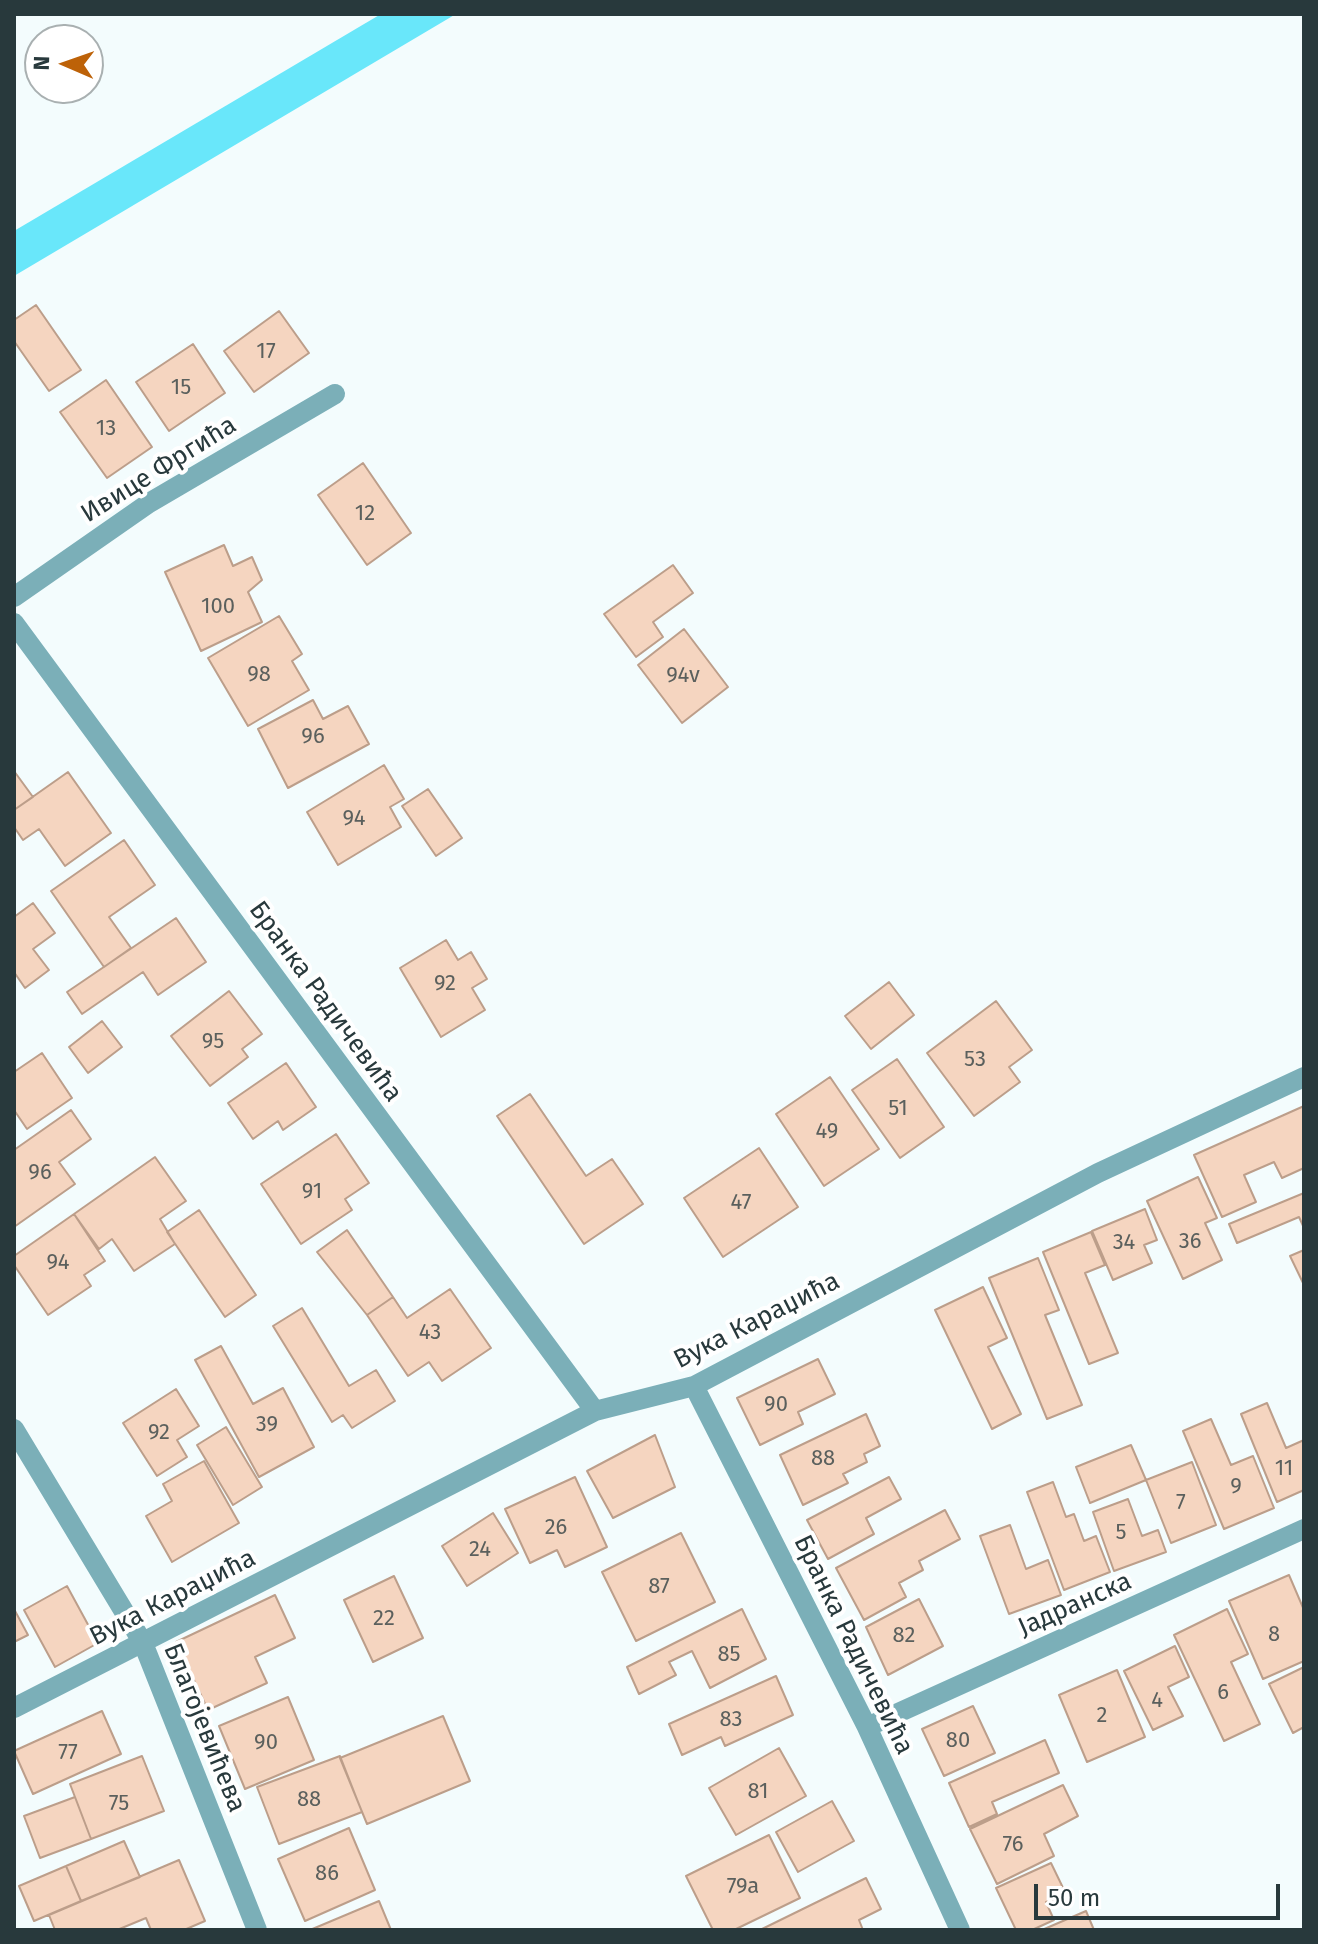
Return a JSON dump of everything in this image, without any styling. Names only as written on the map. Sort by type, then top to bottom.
[{"type":"street","name":"Ивице Фргића","points":[[14,597],[149,503],[335,394]]},
{"type":"street","name":"Бранка Радичевића","points":[[14,623],[595,1411]]},
{"type":"street","name":"Вука Караџића","points":[[14,1708],[595,1411],[694,1386],[1098,1173],[1304,1077]]},
{"type":"street","name":"Бранка Радичевића","points":[[694,1386],[867,1727],[960,1930]]},
{"type":"street","name":"Благојевићева","points":[[14,1429],[143,1643],[257,1930]]},
{"type":"street","name":"Јадранска","points":[[867,1727],[1304,1529]]},
{"type":"shaded area","points":[[381,14],[456,14],[14,276],[14,231]]},
{"type":"building","points":[[36,305],[81,370],[49,391],[14,341],[14,320]]},
{"type":"building","points":[[279,311],[309,353],[254,392],[224,351]]},
{"type":"building","points":[[193,344],[225,393],[169,431],[136,382]]},
{"type":"building","points":[[106,380],[152,447],[107,478],[60,412]]},
{"type":"building","points":[[363,463],[411,533],[367,565],[318,495]]},
{"type":"building","points":[[224,545],[233,566],[252,557],[262,580],[248,592],[262,622],[201,651],[165,572]]},
{"type":"building","points":[[673,565],[693,593],[653,622],[663,637],[636,657],[604,614]]},
{"type":"building","points":[[279,616],[302,654],[292,661],[309,690],[248,726],[208,658]]},
{"type":"building","points":[[684,629],[728,687],[682,723],[638,665]]},
{"type":"building","points":[[313,700],[323,719],[348,706],[369,744],[288,788],[258,729]]},
{"type":"building","points":[[384,765],[404,799],[390,807],[401,827],[338,865],[307,812]]},
{"type":"building","points":[[14,771],[33,797],[14,810]]},
{"type":"building","points":[[68,772],[111,833],[65,866],[39,829],[23,840],[14,827],[14,810]]},
{"type":"building","points":[[428,789],[462,838],[436,856],[402,806]]},
{"type":"building","points":[[124,840],[155,885],[109,917],[131,948],[104,967],[51,891]]},
{"type":"building","points":[[33,903],[55,933],[33,949],[49,970],[25,988],[14,972],[14,917]]},
{"type":"building","points":[[176,918],[206,962],[158,995],[143,972],[82,1014],[67,992]]},
{"type":"building","points":[[446,940],[458,960],[471,952],[487,979],[472,988],[485,1010],[441,1037],[400,968]]},
{"type":"building","points":[[889,982],[914,1015],[871,1049],[845,1016]]},
{"type":"building","points":[[229,991],[262,1034],[242,1049],[248,1057],[210,1086],[171,1036]]},
{"type":"building","points":[[996,1001],[1032,1050],[1009,1067],[1020,1082],[974,1116],[927,1053]]},
{"type":"building","points":[[102,1021],[122,1047],[88,1073],[69,1047]]},
{"type":"building","points":[[42,1053],[72,1098],[27,1129],[14,1110],[14,1072]]},
{"type":"building","points":[[897,1059],[944,1127],[900,1158],[852,1090]]},
{"type":"building","points":[[286,1063],[316,1107],[283,1130],[278,1121],[253,1139],[228,1103]]},
{"type":"building","points":[[830,1077],[879,1149],[824,1186],[776,1114]]},
{"type":"building","points":[[530,1094],[586,1176],[612,1159],[643,1204],[584,1244],[497,1116]]},
{"type":"building","points":[[1304,1106],[1304,1168],[1282,1178],[1274,1162],[1244,1175],[1256,1202],[1222,1217],[1194,1155]]},
{"type":"building","points":[[71,1110],[91,1139],[59,1162],[75,1184],[14,1227],[14,1150]]},
{"type":"building","points":[[336,1134],[369,1183],[345,1199],[352,1210],[301,1244],[261,1184]]},
{"type":"building","points":[[759,1148],[798,1207],[723,1257],[684,1198]]},
{"type":"building","points":[[155,1157],[186,1201],[160,1219],[175,1244],[134,1271],[112,1239],[99,1249],[74,1214]]},
{"type":"building","points":[[1198,1177],[1217,1218],[1205,1223],[1222,1260],[1183,1279],[1147,1201]]},
{"type":"building","points":[[1304,1193],[1304,1228],[1299,1217],[1237,1243],[1229,1224]]},
{"type":"building","points":[[1145,1209],[1157,1240],[1144,1245],[1152,1263],[1113,1280],[1092,1231]]},
{"type":"building","points":[[199,1210],[256,1295],[225,1317],[167,1232]]},
{"type":"building","points":[[74,1214],[105,1261],[84,1275],[91,1286],[48,1315],[14,1265],[14,1256]]},
{"type":"building","points":[[347,1230],[393,1297],[367,1315],[317,1252]]},
{"type":"building","points":[[1091,1232],[1105,1265],[1085,1273],[1118,1353],[1089,1364],[1043,1252]]},
{"type":"building","points":[[1304,1250],[1304,1285],[1290,1256]]},
{"type":"building","points":[[1038,1258],[1059,1310],[1045,1315],[1082,1405],[1047,1419],[989,1278]]},
{"type":"building","points":[[983,1287],[1007,1338],[988,1347],[1021,1414],[992,1429],[935,1310]]},
{"type":"building","points":[[450,1289],[491,1348],[442,1381],[429,1362],[408,1376],[367,1315],[393,1297],[407,1318]]},
{"type":"building","points":[[302,1308],[349,1386],[376,1370],[395,1401],[352,1428],[343,1415],[332,1422],[273,1326]]},
{"type":"building","points":[[221,1346],[253,1404],[283,1388],[314,1447],[259,1477],[195,1360]]},
{"type":"building","points":[[818,1359],[835,1394],[798,1412],[803,1424],[760,1445],[737,1398]]},
{"type":"building","points":[[176,1389],[199,1426],[177,1440],[187,1457],[157,1476],[123,1423]]},
{"type":"building","points":[[1267,1403],[1286,1448],[1304,1440],[1304,1490],[1277,1502],[1241,1414]]},
{"type":"building","points":[[866,1414],[880,1446],[864,1454],[867,1462],[843,1474],[848,1483],[803,1505],[780,1455]]},
{"type":"building","points":[[1211,1419],[1231,1465],[1253,1456],[1274,1508],[1224,1529],[1183,1431]]},
{"type":"building","points":[[226,1427],[262,1487],[233,1505],[197,1445]]},
{"type":"building","points":[[655,1435],[675,1487],[613,1518],[587,1471]]},
{"type":"building","points":[[1131,1445],[1146,1480],[1090,1503],[1076,1467]]},
{"type":"building","points":[[204,1461],[239,1523],[172,1562],[146,1516],[172,1501],[163,1484]]},
{"type":"building","points":[[1192,1462],[1216,1525],[1171,1543],[1146,1480]]},
{"type":"building","points":[[575,1477],[607,1547],[565,1567],[557,1550],[530,1563],[505,1509]]},
{"type":"building","points":[[889,1477],[901,1499],[866,1518],[874,1534],[828,1559],[807,1520]]},
{"type":"building","points":[[1053,1482],[1066,1517],[1074,1514],[1084,1541],[1096,1536],[1110,1572],[1064,1590],[1027,1492]]},
{"type":"building","points":[[1128,1499],[1142,1536],[1158,1530],[1166,1552],[1114,1571],[1093,1512]]},
{"type":"building","points":[[945,1510],[960,1539],[919,1561],[923,1570],[899,1583],[906,1597],[864,1620],[836,1568]]},
{"type":"building","points":[[493,1513],[518,1553],[467,1586],[442,1546]]},
{"type":"building","points":[[1010,1525],[1026,1569],[1048,1560],[1061,1595],[1009,1614],[980,1536]]},
{"type":"building","points":[[681,1533],[715,1602],[636,1641],[602,1572]]},
{"type":"building","points":[[1289,1575],[1304,1610],[1304,1661],[1263,1679],[1229,1601]]},
{"type":"building","points":[[394,1576],[423,1638],[373,1662],[344,1600]]},
{"type":"building","points":[[67,1586],[98,1643],[55,1667],[24,1610]]},
{"type":"building","points":[[275,1595],[295,1638],[255,1657],[267,1683],[208,1710],[176,1642]]},
{"type":"building","points":[[919,1599],[943,1646],[888,1675],[866,1627]]},
{"type":"building","points":[[14,1609],[28,1635],[14,1642]]},
{"type":"building","points":[[742,1609],[766,1659],[710,1688],[692,1651],[669,1662],[676,1675],[639,1694],[627,1667]]},
{"type":"building","points":[[1227,1609],[1248,1654],[1231,1662],[1260,1724],[1224,1741],[1174,1635]]},
{"type":"building","points":[[1175,1646],[1189,1677],[1168,1687],[1183,1716],[1153,1730],[1124,1671]]},
{"type":"building","points":[[1304,1667],[1304,1727],[1293,1733],[1269,1684]]},
{"type":"building","points":[[1117,1670],[1145,1737],[1087,1762],[1059,1695]]},
{"type":"building","points":[[776,1676],[793,1715],[725,1746],[721,1737],[682,1755],[669,1724]]},
{"type":"building","points":[[288,1697],[314,1760],[245,1789],[219,1726]]},
{"type":"building","points":[[973,1706],[995,1753],[944,1776],[922,1729]]},
{"type":"building","points":[[102,1711],[121,1754],[33,1794],[14,1751]]},
{"type":"building","points":[[443,1716],[470,1781],[367,1824],[340,1758]]},
{"type":"building","points":[[1045,1740],[1059,1773],[992,1802],[997,1814],[969,1827],[949,1783]]},
{"type":"building","points":[[779,1748],[806,1796],[736,1835],[709,1788]]},
{"type":"building","points":[[142,1756],[164,1811],[91,1839],[70,1784]]},
{"type":"building","points":[[340,1756],[362,1812],[279,1844],[257,1787]]},
{"type":"building","points":[[1063,1785],[1078,1816],[1044,1834],[1054,1856],[997,1884],[970,1829]]},
{"type":"building","points":[[75,1797],[91,1839],[40,1858],[24,1816]]},
{"type":"building","points":[[832,1801],[854,1841],[798,1872],[776,1832]]},
{"type":"building","points":[[349,1828],[375,1890],[305,1921],[278,1859]]},
{"type":"building","points":[[769,1835],[800,1898],[734,1930],[713,1930],[686,1876]]},
{"type":"building","points":[[124,1841],[140,1877],[81,1901],[66,1866]]},
{"type":"building","points":[[179,1860],[205,1921],[184,1930],[151,1930],[146,1918],[117,1930],[55,1930],[49,1915]]},
{"type":"building","points":[[1051,1863],[1066,1894],[1046,1902],[1054,1920],[1032,1930],[1016,1930],[996,1888]]},
{"type":"building","points":[[66,1866],[81,1901],[34,1921],[19,1886]]},
{"type":"building","points":[[866,1878],[881,1909],[859,1920],[863,1930],[760,1930]]},
{"type":"building","points":[[379,1901],[391,1930],[310,1930]]},
{"type":"building","points":[[1086,1911],[1094,1930],[1042,1930]]}]
